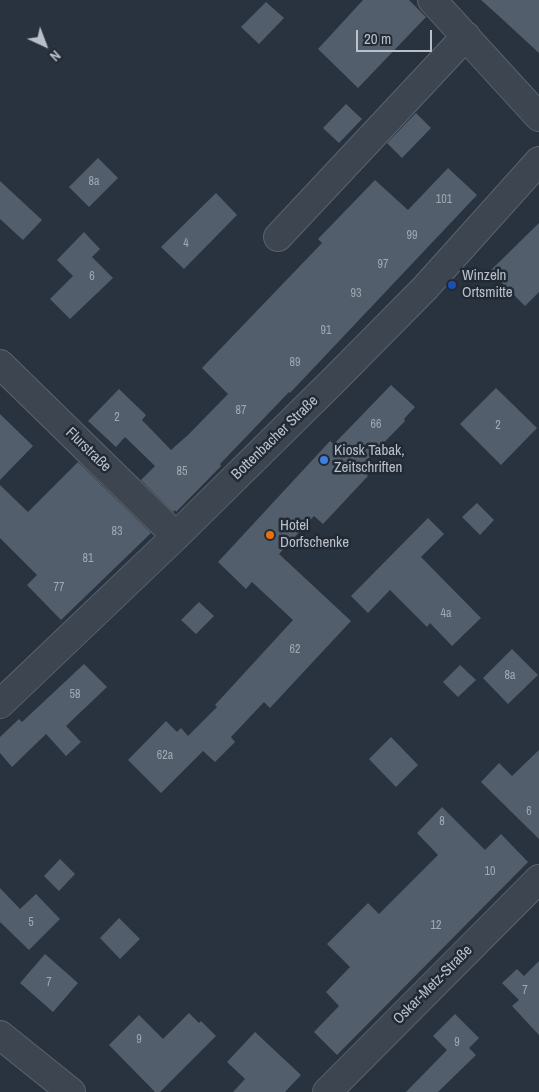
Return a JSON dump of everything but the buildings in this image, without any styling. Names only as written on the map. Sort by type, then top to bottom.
[{"type":"street","points":[[432,0],[539,117]]},
{"type":"street","points":[[278,237],[466,36]]},
{"type":"street","name":"Bottenbacher Straße","points":[[0,704],[176,536],[334,381],[425,288],[537,167]]},
{"type":"street","name":"Flurstraße","points":[[0,364],[176,536]]},
{"type":"street","name":"Oskar-Metz-Straße","points":[[327,1092],[539,879]]},
{"type":"street","points":[[0,1035],[71,1092]]},
{"type":"place","name":"Winzeln Ortsmitte","points":[[452,285]]},
{"type":"place","name":"Kiosk Tabak, Zeitschriften","points":[[324,460]]},
{"type":"place","name":"Hotel Dorfschenke","points":[[270,535]]}]
